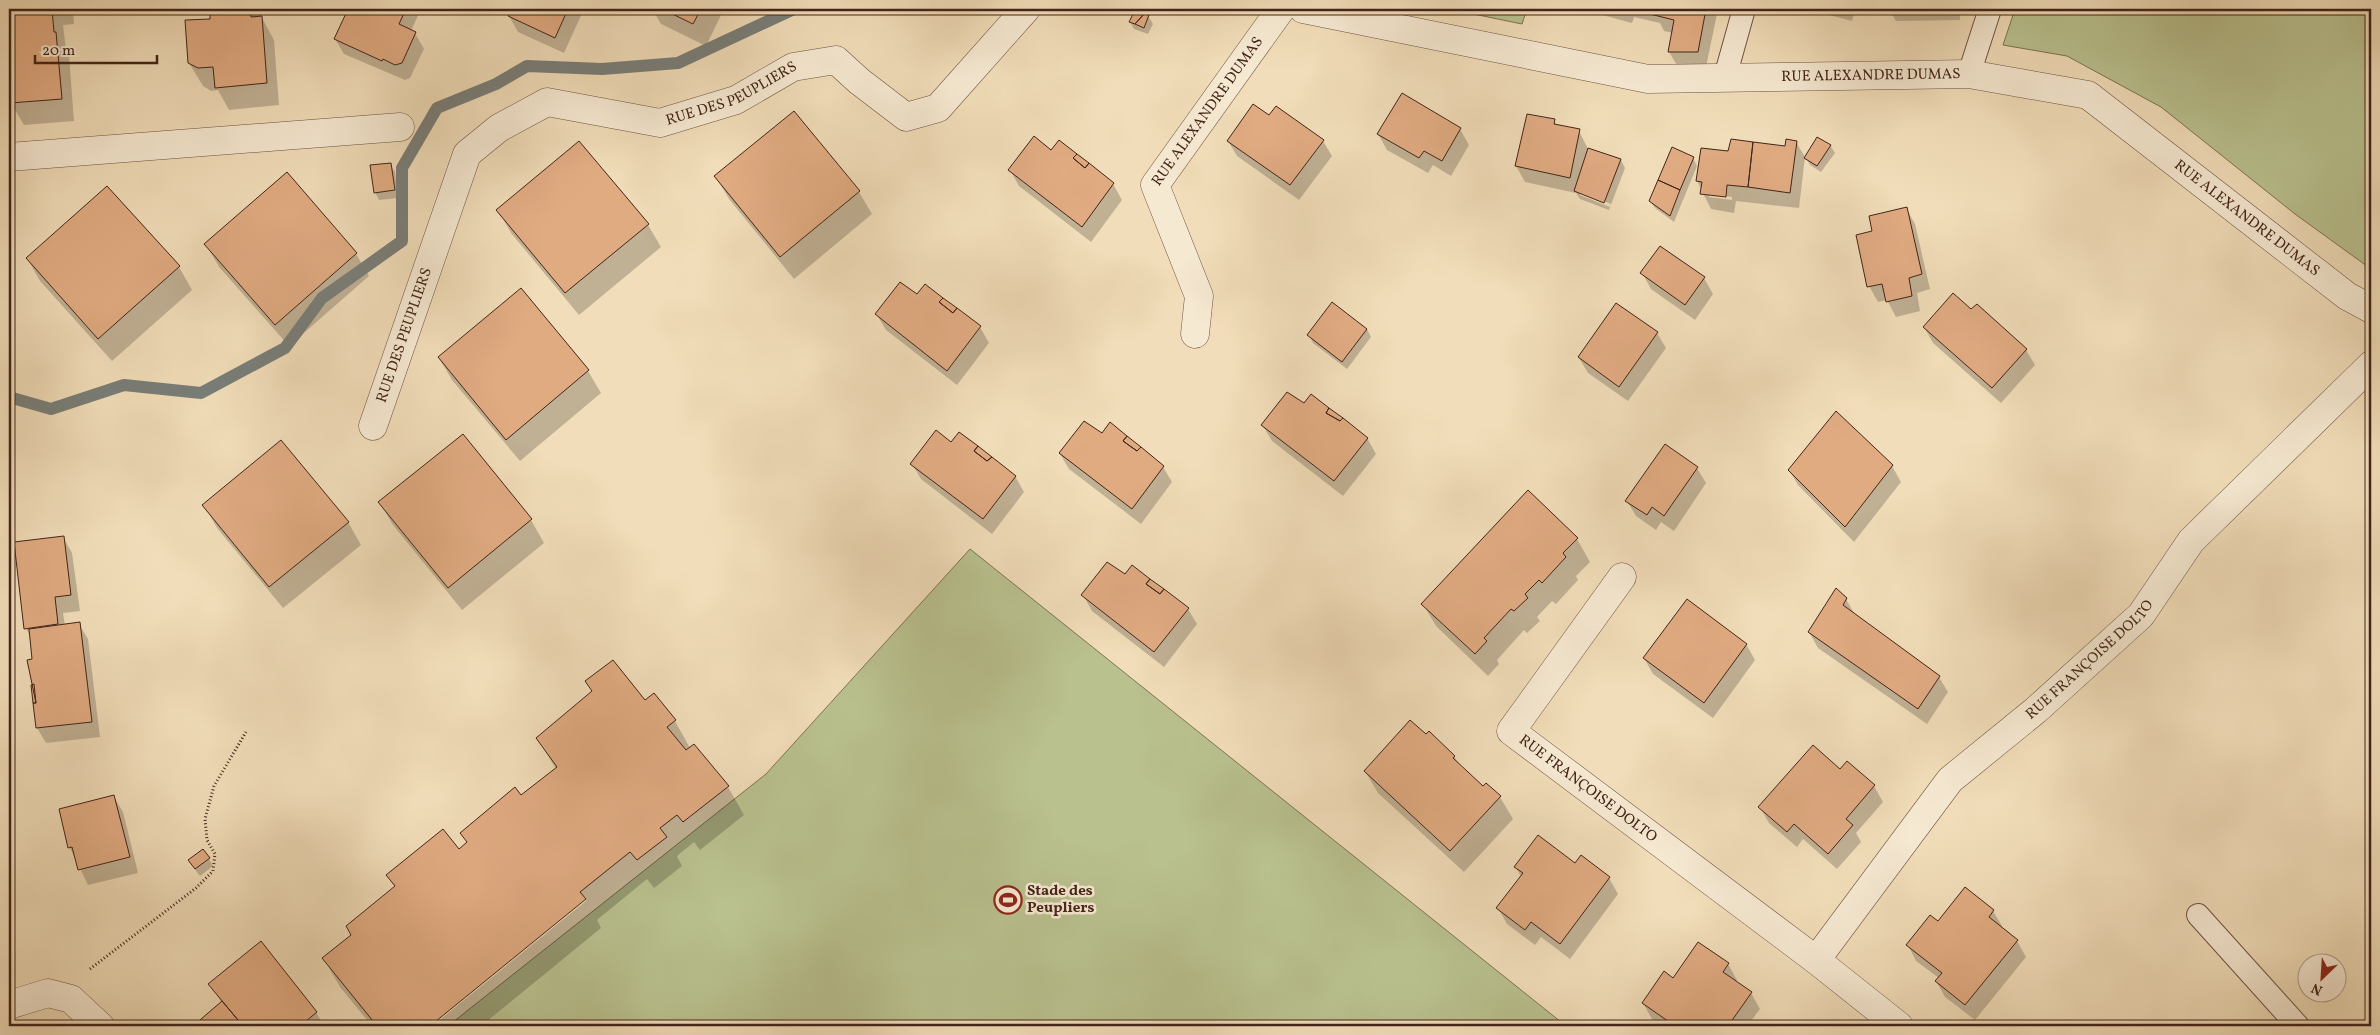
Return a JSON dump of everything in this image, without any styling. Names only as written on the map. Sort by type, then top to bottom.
[{"type":"street","name":"RUE DES PEUPLIERS","points":[[373,426],[467,154],[500,128],[548,102],[660,123],[736,100],[793,67],[836,60],[859,81],[906,117],[938,108],[1026,9]]},
{"type":"street","name":"RUE ALEXANDRE DUMAS","points":[[1195,334],[1199,296],[1155,185],[1281,9]]},
{"type":"street","name":"RUE ALEXANDRE DUMAS","points":[[1303,9],[1648,79],[1969,74],[2088,95],[2347,296],[2371,310]]},
{"type":"street","points":[[9,157],[400,127]]},
{"type":"street","name":"RUE FRANÇOISE DOLTO","points":[[1816,960],[1950,780],[2036,710],[2141,615],[2191,541],[2371,365]]},
{"type":"street","name":"RUE FRANÇOISE DOLTO","points":[[1622,577],[1511,731],[1816,960],[1899,1026]]},
{"type":"street","points":[[9,1005],[48,993],[71,999],[100,1026]]},
{"type":"lane","points":[[1725,77],[1744,9]]},
{"type":"lane","points":[[1969,74],[1990,9]]},
{"type":"lane","points":[[2198,915],[2298,1026]]},
{"type":"path","points":[[87,972],[196,888],[213,871],[215,854],[207,840],[206,819],[214,786],[246,732]]},
{"type":"green space","points":[[1449,9],[1527,9],[1522,24]]},
{"type":"green space","points":[[2015,9],[2371,9],[2371,269],[2295,214],[2161,107],[2067,56],[2003,45]]},
{"type":"green space","name":"Stade des Peupliers","points":[[970,549],[1566,1026],[448,1026],[766,774]]},
{"type":"building","points":[[11,9],[52,9],[62,99],[10,103],[9,35],[14,34]]},
{"type":"building","points":[[210,9],[251,9],[251,17],[262,16],[267,83],[215,88],[213,67],[198,68],[188,63],[185,20],[210,19]]},
{"type":"building","points":[[348,9],[406,9],[399,24],[416,32],[402,63],[395,65],[383,59],[382,61],[334,39]]},
{"type":"building","points":[[511,9],[568,9],[555,38],[508,16]]},
{"type":"building","points":[[662,9],[701,9],[693,24]]},
{"type":"building","points":[[1624,9],[1655,9],[1654,15]]},
{"type":"building","points":[[1655,9],[1706,9],[1698,52],[1668,52],[1674,20],[1654,15]]},
{"type":"building","points":[[1135,10],[1144,14],[1135,24],[1129,22]]},
{"type":"building","points":[[1144,14],[1149,15],[1144,28],[1135,24]]},
{"type":"building","points":[[1402,93],[1461,128],[1442,161],[1424,151],[1419,158],[1377,134]]},
{"type":"building","points":[[1253,104],[1269,115],[1276,106],[1324,140],[1290,185],[1227,141]]},
{"type":"building","points":[[794,111],[860,191],[780,257],[714,176]]},
{"type":"building","points":[[1527,114],[1555,119],[1554,124],[1580,129],[1570,178],[1515,166]]},
{"type":"building","points":[[1034,136],[1051,150],[1059,140],[1077,154],[1073,158],[1085,168],[1089,163],[1114,183],[1082,227],[1008,170]]},
{"type":"building","points":[[1817,137],[1831,145],[1817,166],[1804,158]]},
{"type":"building","points":[[1731,139],[1753,142],[1748,187],[1727,185],[1726,197],[1700,194],[1702,182],[1696,181],[1701,148],[1728,151]]},
{"type":"building","points":[[1786,139],[1797,141],[1790,193],[1748,187],[1753,142],[1785,146]]},
{"type":"building","points":[[579,141],[649,224],[565,293],[496,210]]},
{"type":"building","points":[[1672,147],[1694,157],[1680,190],[1658,180]]},
{"type":"building","points":[[1588,148],[1621,159],[1604,203],[1574,191]]},
{"type":"building","points":[[1077,154],[1089,163],[1085,168],[1073,158]]},
{"type":"building","points":[[391,163],[395,190],[374,193],[370,165]]},
{"type":"building","points":[[287,172],[357,253],[275,325],[204,244]]},
{"type":"building","points":[[1658,180],[1680,190],[1670,216],[1649,201]]},
{"type":"building","points":[[107,186],[180,266],[98,339],[26,258]]},
{"type":"building","points":[[1907,207],[1922,274],[1909,278],[1912,296],[1886,302],[1882,284],[1867,287],[1856,235],[1872,231],[1869,216]]},
{"type":"building","points":[[1660,246],[1705,277],[1685,305],[1640,273]]},
{"type":"building","points":[[900,282],[917,294],[925,284],[943,298],[939,302],[953,313],[957,308],[981,326],[947,371],[875,314]]},
{"type":"building","points":[[521,288],[589,370],[506,440],[438,357]]},
{"type":"building","points":[[1953,293],[1971,309],[1977,304],[2027,349],[1992,388],[1923,327]]},
{"type":"building","points":[[943,298],[957,308],[953,313],[939,302]]},
{"type":"building","points":[[1332,302],[1367,329],[1342,362],[1307,335]]},
{"type":"building","points":[[1616,303],[1658,332],[1619,387],[1578,357]]},
{"type":"building","points":[[1287,392],[1304,403],[1311,394],[1329,408],[1326,413],[1340,421],[1343,418],[1368,438],[1334,481],[1261,425]]},
{"type":"building","points":[[1329,408],[1343,418],[1340,421],[1326,413]]},
{"type":"building","points":[[1836,411],[1893,465],[1845,527],[1788,470]]},
{"type":"building","points":[[1084,421],[1102,433],[1110,422],[1127,436],[1123,441],[1137,451],[1141,447],[1164,466],[1132,509],[1059,453]]},
{"type":"building","points":[[936,430],[951,442],[959,432],[978,446],[974,451],[987,461],[992,457],[1016,476],[983,519],[910,464]]},
{"type":"building","points":[[463,434],[532,519],[448,588],[378,502]]},
{"type":"building","points":[[1127,436],[1141,447],[1137,451],[1123,441]]},
{"type":"building","points":[[281,440],[349,522],[269,587],[202,505]]},
{"type":"building","points":[[1665,444],[1698,467],[1664,516],[1652,507],[1647,515],[1625,501]]},
{"type":"building","points":[[978,446],[992,457],[987,461],[974,451]]},
{"type":"building","points":[[1528,490],[1578,538],[1563,553],[1566,557],[1542,583],[1539,580],[1525,594],[1528,598],[1514,611],[1511,609],[1484,638],[1487,641],[1475,654],[1421,604]]},
{"type":"building","points":[[64,536],[71,595],[55,597],[58,624],[24,629],[14,542]]},
{"type":"building","points":[[1107,562],[1125,574],[1132,565],[1150,579],[1146,584],[1160,594],[1164,589],[1189,608],[1154,652],[1081,595]]},
{"type":"building","points":[[1150,579],[1164,589],[1160,594],[1146,584]]},
{"type":"building","points":[[1836,588],[1847,598],[1843,605],[1940,676],[1918,709],[1808,632]]},
{"type":"building","points":[[1687,599],[1747,644],[1704,703],[1643,658]]},
{"type":"building","points":[[80,622],[92,722],[36,728],[33,703],[36,703],[27,660],[32,659],[29,629]]},
{"type":"building","points":[[613,660],[645,700],[654,693],[676,720],[667,727],[686,750],[694,744],[729,786],[683,822],[677,815],[660,828],[667,837],[637,860],[630,852],[580,892],[586,899],[430,1026],[422,1026],[418,1022],[413,1026],[377,1026],[322,958],[351,935],[346,926],[395,886],[386,875],[443,829],[459,849],[467,842],[460,833],[515,787],[521,795],[557,767],[536,738],[592,691],[585,681]]},
{"type":"building","points":[[34,684],[36,703],[33,703],[31,685]]},
{"type":"building","points":[[1410,720],[1426,734],[1429,731],[1455,756],[1453,758],[1483,786],[1486,783],[1501,796],[1450,851],[1364,771]]},
{"type":"building","points":[[1813,745],[1840,769],[1847,761],[1875,785],[1846,819],[1853,825],[1828,854],[1794,824],[1787,832],[1758,807]]},
{"type":"building","points":[[114,795],[130,857],[78,870],[72,847],[68,848],[59,809]]},
{"type":"building","points":[[1538,835],[1575,863],[1581,855],[1610,877],[1560,944],[1531,922],[1525,930],[1496,908],[1523,873],[1514,867]]},
{"type":"building","points":[[203,849],[210,858],[195,869],[188,860]]},
{"type":"building","points":[[1965,887],[1994,910],[1989,917],[2018,940],[1965,1005],[1935,981],[1942,973],[1906,945],[1930,915],[1938,921]]},
{"type":"building","points":[[261,941],[317,1012],[300,1026],[243,1026],[208,984]]},
{"type":"building","points":[[1698,942],[1729,963],[1723,972],[1752,992],[1728,1026],[1675,1026],[1642,1003],[1664,971],[1673,978]]},
{"type":"building","points":[[222,1001],[243,1026],[193,1026]]},
{"type":"waterway","points":[[9,397],[51,409],[124,385],[201,393],[285,348],[322,298],[402,241],[402,168],[437,108],[496,84],[527,66],[602,69],[678,63],[794,9]]},
{"type":"place","name":"Stade des Peupliers","points":[[1008,900]]}]
